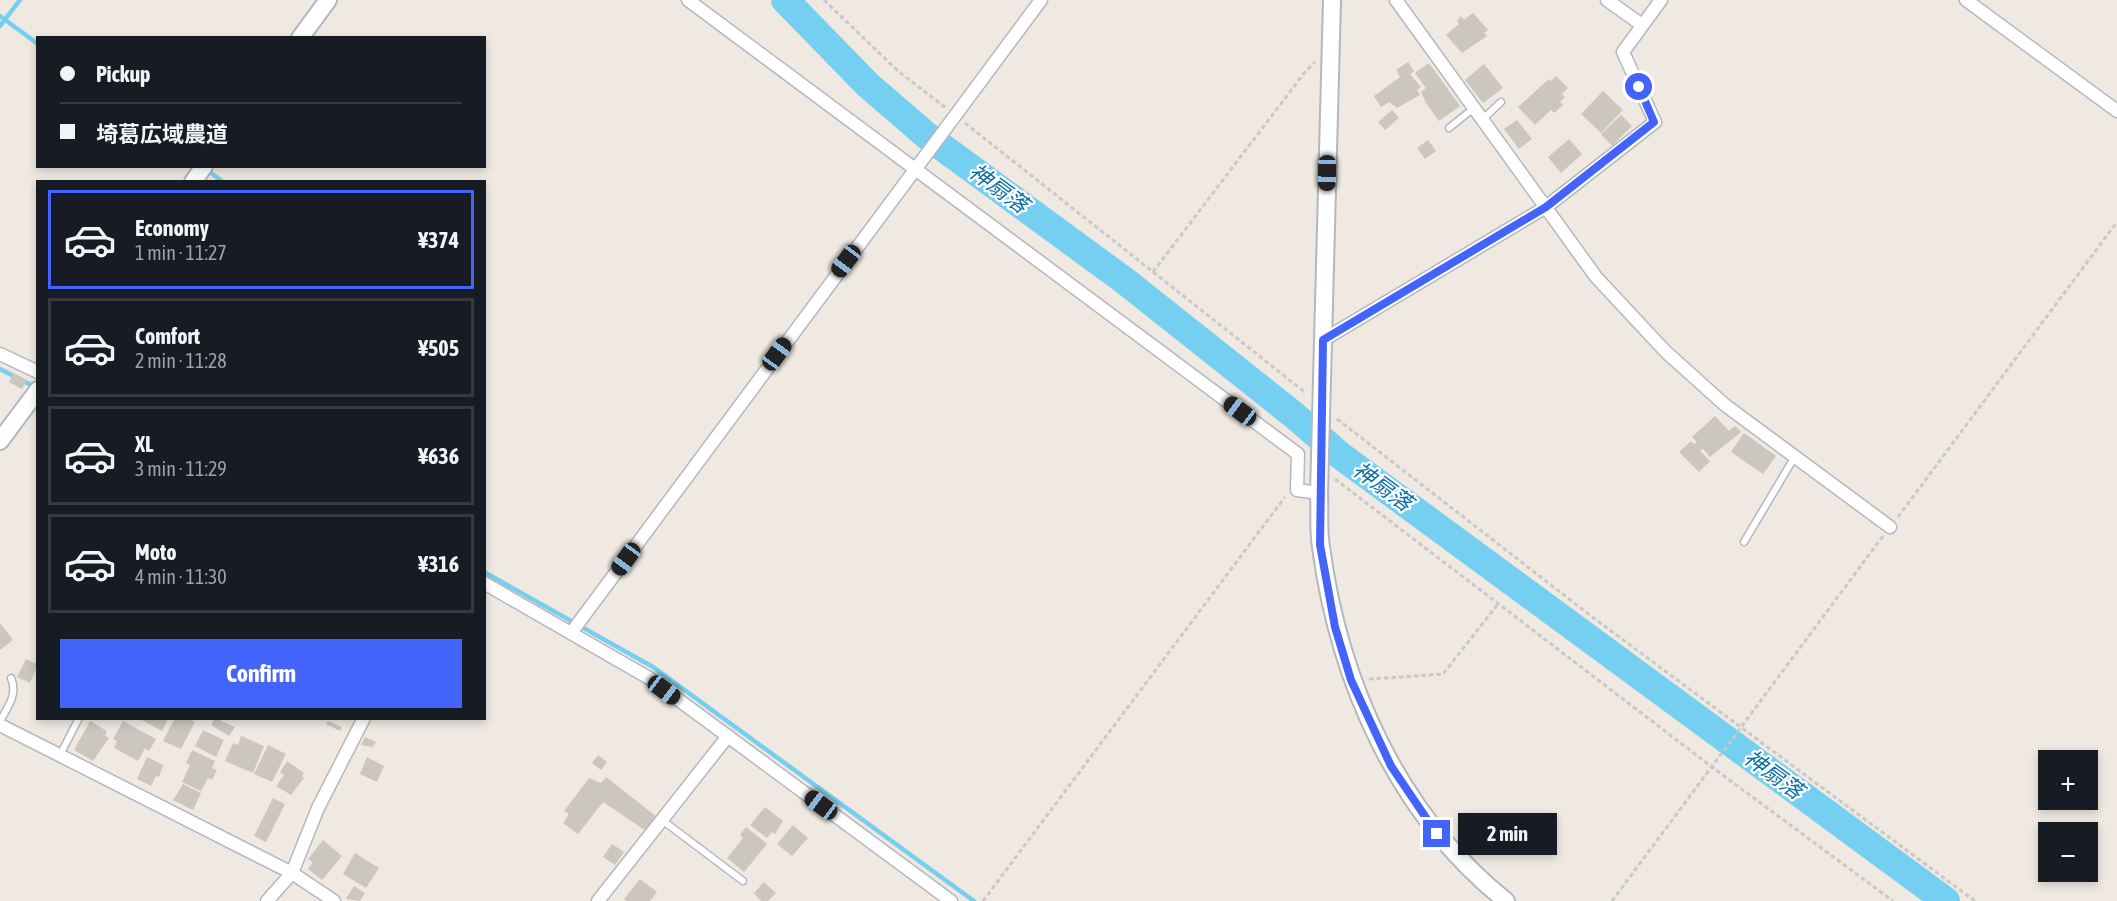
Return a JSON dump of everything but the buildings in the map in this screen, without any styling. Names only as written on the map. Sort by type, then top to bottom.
[{"type":"street","points":[[301,36],[328,0]]},
{"type":"street","points":[[688,0],[1298,454],[1297,489],[1319,492]]},
{"type":"street","points":[[571,633],[1041,0]]},
{"type":"street","points":[[1332,0],[1319,492],[1320,545],[1335,627],[1351,680],[1391,766],[1437,834],[1506,901]]},
{"type":"street","points":[[1396,0],[1596,277],[1666,352],[1725,405],[1890,527]]},
{"type":"street","points":[[1607,0],[1642,25]]},
{"type":"street","points":[[1323,340],[1546,207],[1654,122],[1623,52],[1661,0]]},
{"type":"street","points":[[1966,0],[2117,111]]},
{"type":"street","points":[[0,354],[36,371]]},
{"type":"street","points":[[0,441],[36,393]]},
{"type":"street","points":[[486,584],[649,678],[951,901]]},
{"type":"street","points":[[267,901],[292,873],[318,808],[346,749],[363,720]]},
{"type":"street","points":[[0,723],[292,873],[334,901]]},
{"type":"street","points":[[598,901],[728,736]]},
{"type":"lane","points":[[1482,118],[1501,102]]},
{"type":"lane","points":[[1449,128],[1475,108]]},
{"type":"lane","points":[[1744,542],[1794,458]]},
{"type":"lane","points":[[0,723],[15,689],[11,678]]},
{"type":"lane","points":[[60,755],[78,720]]},
{"type":"lane","points":[[662,820],[743,881]]},
{"type":"path","points":[[824,0],[898,71],[1308,394],[1322,401],[1591,616],[1975,901]]},
{"type":"path","points":[[1153,272],[1305,72],[1331,49]]},
{"type":"path","points":[[1612,901],[2117,222]]},
{"type":"path","points":[[1320,467],[1712,767],[1893,901]]},
{"type":"path","points":[[983,901],[1282,500],[1297,489]]},
{"type":"path","points":[[1351,680],[1443,674],[1498,604]]},
{"type":"waterway","points":[[0,26],[20,0]]},
{"type":"waterway","name":"神扇落","points":[[785,0],[868,85],[927,136],[1125,281],[1295,416],[1341,456],[1946,901]]},
{"type":"waterway","points":[[0,16],[36,43]]},
{"type":"waterway","points":[[207,170],[220,180]]},
{"type":"waterway","points":[[0,369],[35,387]]},
{"type":"waterway","points":[[486,573],[653,667],[974,901]]},
{"type":"route","points":[[1437,834],[1391,766],[1351,680],[1335,627],[1320,545],[1323,340],[1546,207],[1654,122],[1639,87]]}]
